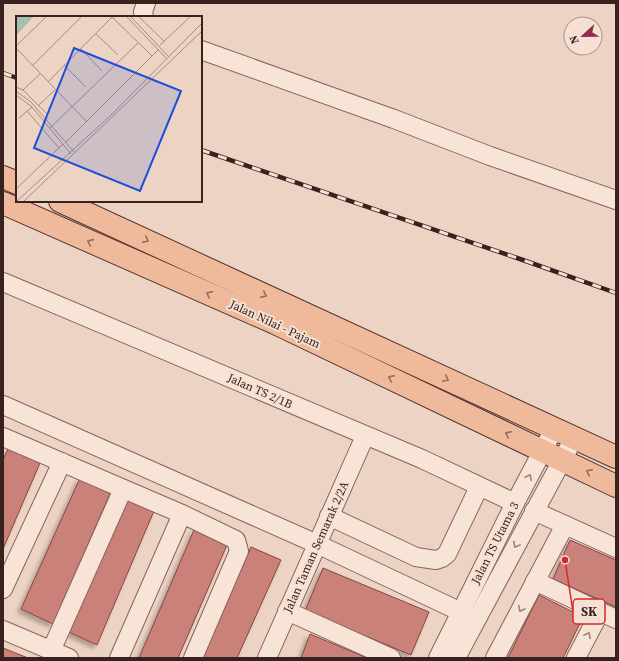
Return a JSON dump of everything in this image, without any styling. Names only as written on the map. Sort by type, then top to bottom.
[{"type":"main road","points":[[3,177],[16,183]]},
{"type":"main road","name":"Jalan Nilai - Pajam","points":[[62,202],[574,438]]},
{"type":"main road","name":"Jalan Nilai - Pajam","points":[[3,204],[275,323],[616,486]]},
{"type":"main road","points":[[574,438],[616,457]]},
{"type":"street","points":[[144,16],[143,12],[146,3]]},
{"type":"street","points":[[202,50],[394,119],[490,156],[616,200]]},
{"type":"street","name":"Jalan TS 2/1B","points":[[3,282],[162,348],[422,460],[515,503]]},
{"type":"street","points":[[3,405],[317,544],[468,615]]},
{"type":"street","name":"Jalan TS Utama 3","points":[[438,658],[468,615],[534,511],[552,455],[554,429]]},
{"type":"street","name":"Jalan Taman Semarak 2/2A","points":[[267,658],[365,436]]},
{"type":"street","points":[[3,437],[182,514],[236,540],[239,551],[193,658]]},
{"type":"street","name":"Jalan TS Utama 3","points":[[456,658],[468,615],[515,503],[552,455],[574,438]]},
{"type":"street","points":[[3,589],[62,462]]},
{"type":"street","points":[[329,516],[416,557],[436,560],[447,554],[479,487]]},
{"type":"street","points":[[3,630],[63,656],[123,489]]},
{"type":"street","points":[[534,511],[616,548]]},
{"type":"street","points":[[119,658],[182,514]]},
{"type":"street","points":[[495,658],[565,525]]},
{"type":"street","points":[[535,581],[608,616],[576,658]]},
{"type":"street","points":[[287,611],[391,658]]},
{"type":"building","points":[[8,449],[40,463],[3,549],[3,460]]},
{"type":"building","points":[[80,478],[111,492],[53,624],[21,609]]},
{"type":"building","points":[[127,499],[154,511],[97,645],[69,632]]},
{"type":"building","points":[[194,530],[227,545],[178,658],[139,658]]},
{"type":"building","points":[[570,540],[616,560],[616,607],[553,579]]},
{"type":"building","points":[[251,547],[281,560],[237,658],[202,658]]},
{"type":"building","points":[[323,568],[429,612],[411,655],[305,611]]},
{"type":"building","points":[[539,595],[583,617],[563,658],[508,658]]},
{"type":"building","points":[[310,634],[367,658],[301,658]]},
{"type":"building","points":[[3,648],[28,658],[3,658]]},
{"type":"railway","points":[[3,73],[16,78]]},
{"type":"railway","points":[[202,150],[616,293]]},
{"type":"place","name":"SK","points":[[565,560]]}]
